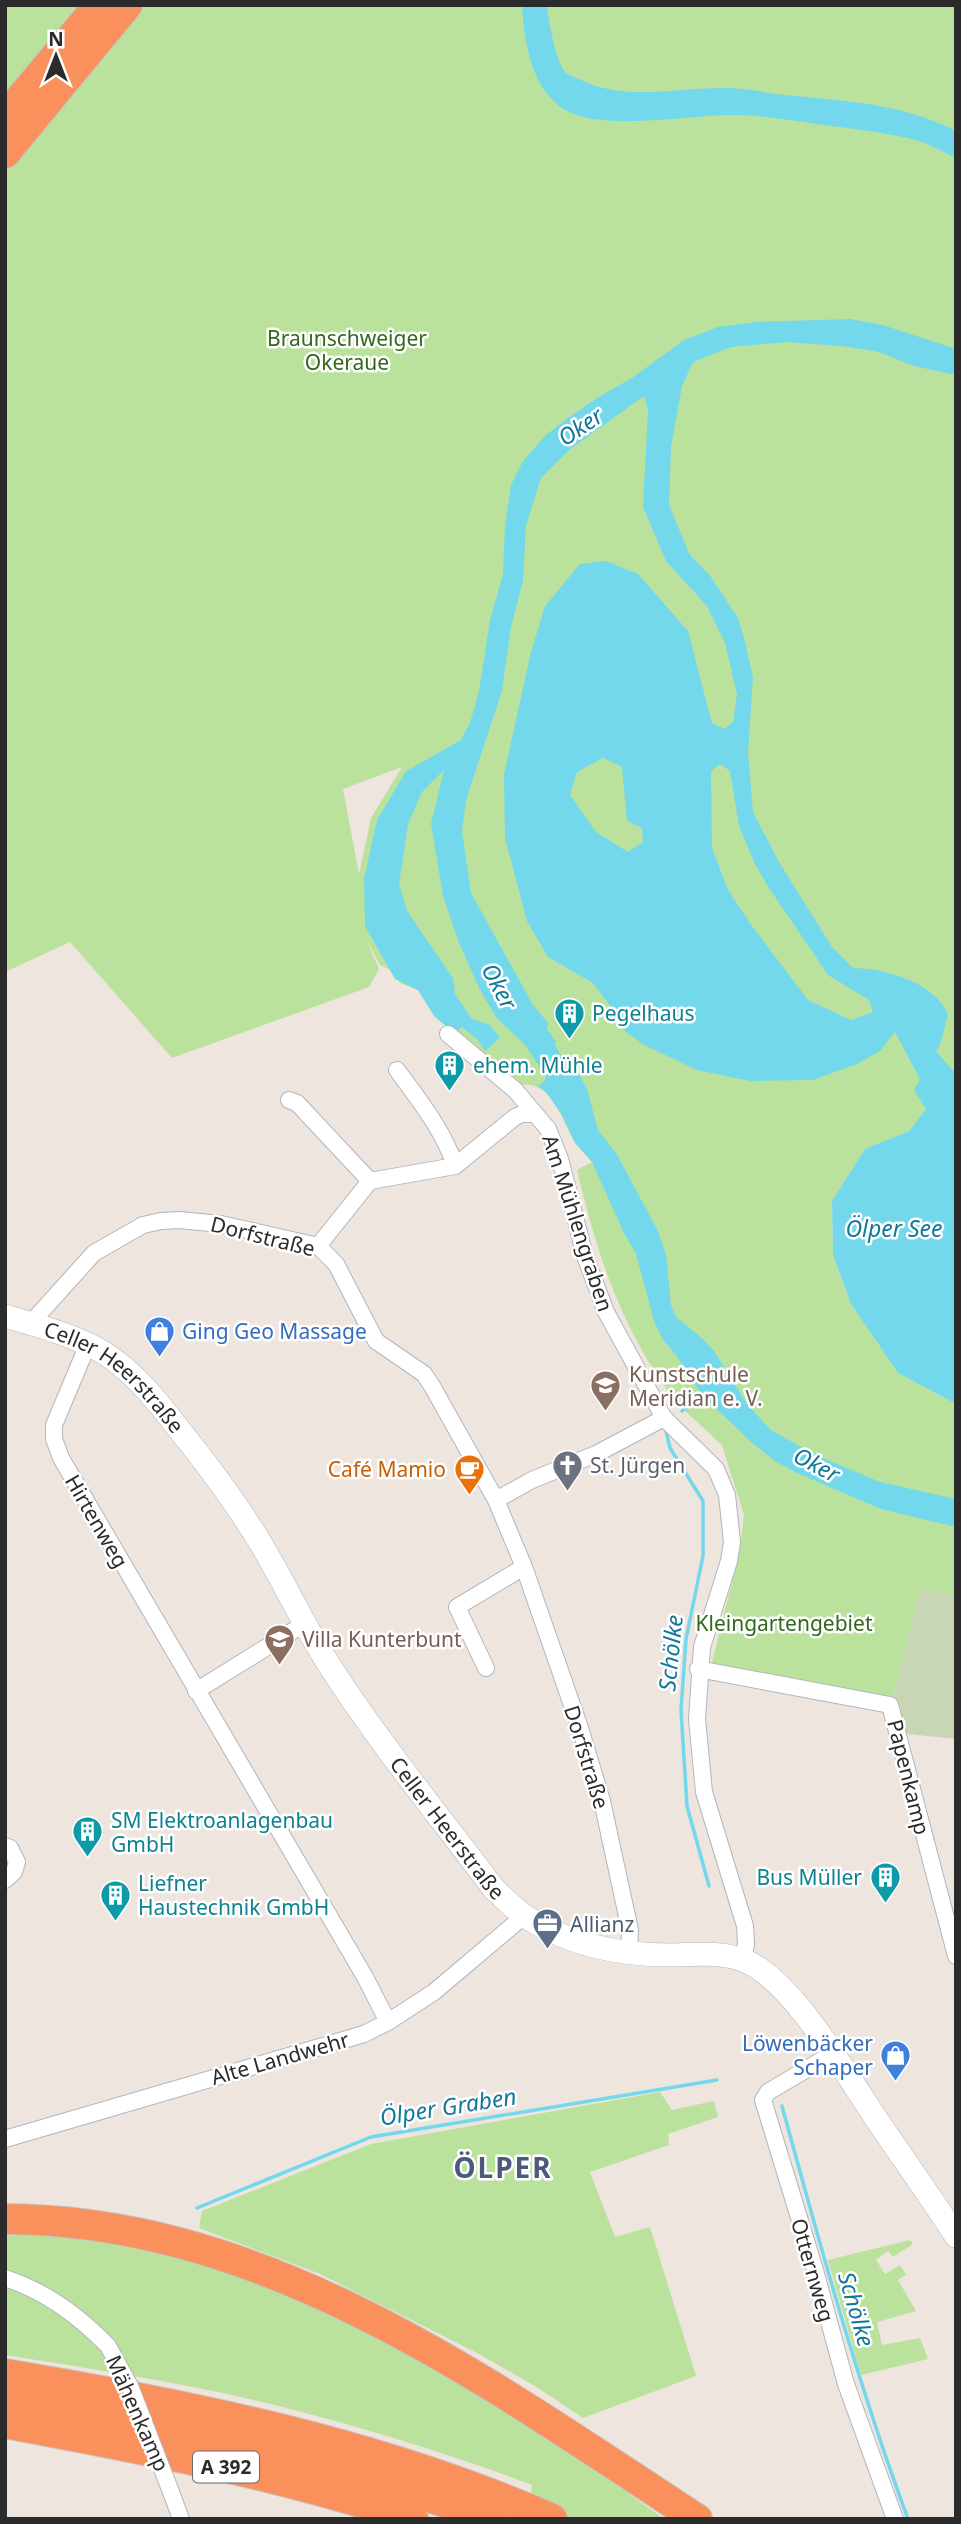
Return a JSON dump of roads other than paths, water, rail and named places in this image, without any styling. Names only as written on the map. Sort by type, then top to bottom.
[{"type":"highway","points":[[5,117],[99,5]]},
{"type":"highway","points":[[5,153],[127,5]]},
{"type":"highway","points":[[5,2219],[54,2222],[158,2238],[229,2258],[311,2289],[454,2363],[696,2518]]},
{"type":"highway","name":"A 392","points":[[5,2374],[113,2392],[232,2417],[343,2446],[505,2498],[552,2519]]},
{"type":"highway","points":[[5,2397],[137,2421],[288,2454],[397,2485],[492,2519]]},
{"type":"highway","name":"A 392","points":[[5,2423],[257,2474],[413,2519]]},
{"type":"main road","name":"Celler Heerstraße","points":[[5,1316],[88,1344],[119,1363],[163,1408],[211,1469],[258,1540],[304,1624],[348,1694],[494,1889],[524,1916],[555,1934],[573,1940],[629,1953],[715,1954],[743,1960],[766,1973],[795,2003],[954,2230]]},
{"type":"street","name":"Am Mühlengraben","points":[[447,1034],[515,1090],[548,1129],[555,1143],[585,1256],[606,1312],[664,1418],[716,1469],[727,1495],[732,1542],[729,1561],[708,1623],[698,1669],[697,1719],[704,1792],[745,1926],[747,1944],[743,1960]]},
{"type":"street","points":[[397,1070],[425,1108],[452,1154],[456,1166]]},
{"type":"street","points":[[289,1100],[298,1103],[370,1181],[318,1246]]},
{"type":"street","name":"Am Mühlengraben","points":[[370,1181],[456,1166],[515,1117],[533,1114]]},
{"type":"street","name":"Dorfstraße","points":[[30,1324],[94,1253],[143,1225],[179,1220],[211,1222],[318,1246],[336,1264],[376,1341],[416,1368],[432,1385],[496,1500],[524,1567],[580,1728],[602,1801],[630,1930],[629,1953]]},
{"type":"street","name":"Hirtenweg","points":[[88,1344],[54,1424],[54,1439],[61,1458],[365,1977],[388,2022]]},
{"type":"street","points":[[496,1500],[532,1480],[596,1454],[664,1418]]},
{"type":"street","points":[[486,1668],[457,1607],[524,1567]]},
{"type":"street","points":[[196,1690],[304,1624]]},
{"type":"street","name":"Papenkamp","points":[[698,1669],[890,1705],[956,1956]]},
{"type":"street","points":[[5,1846],[10,1848],[17,1862],[14,1871],[5,1880]]},
{"type":"street","name":"Alte Landwehr","points":[[5,2139],[364,2034],[435,1993],[524,1916]]},
{"type":"street","name":"Otternweg","points":[[832,2054],[768,2092],[764,2100],[815,2270],[845,2384],[895,2519]]},
{"type":"street","name":"Mähenkamp","points":[[5,2278],[62,2306],[88,2325],[108,2346],[131,2386],[181,2519]]},
{"type":"water","points":[[522,5],[547,5],[556,50],[565,72],[598,87],[638,92],[743,89],[894,109],[915,114],[956,131],[956,158],[922,142],[896,136],[750,115],[624,121],[584,117],[569,112],[556,104],[538,80],[528,50]]},
{"type":"water","points":[[850,319],[883,325],[956,349],[956,375],[914,366],[879,352],[787,342],[731,347],[693,362],[682,386],[671,447],[669,505],[690,555],[711,577],[738,618],[753,677],[748,753],[753,812],[779,862],[832,947],[853,968],[880,971],[908,979],[933,994],[948,1015],[936,1051],[956,1074],[956,1404],[898,1373],[851,1304],[833,1255],[832,1201],[865,1149],[909,1131],[926,1109],[914,1090],[920,1079],[895,1032],[880,1051],[857,1064],[813,1080],[750,1081],[697,1070],[644,1045],[617,1025],[617,1015],[593,983],[548,957],[527,921],[505,838],[504,774],[531,652],[545,606],[580,564],[606,561],[638,574],[688,631],[712,723],[724,729],[733,722],[737,694],[725,643],[707,606],[666,561],[643,507],[648,410],[644,396],[569,450],[541,478],[526,526],[523,581],[511,627],[502,691],[466,800],[462,831],[471,893],[533,1005],[548,1023],[547,1029],[567,1067],[573,1063],[587,1089],[598,1130],[616,1153],[657,1229],[666,1254],[671,1305],[676,1317],[714,1351],[747,1404],[771,1430],[816,1455],[880,1482],[956,1499],[956,1527],[881,1509],[775,1461],[701,1394],[663,1340],[654,1321],[636,1254],[592,1162],[575,1143],[562,1115],[546,1092],[538,1086],[546,1077],[525,1045],[496,1017],[480,990],[459,943],[443,896],[431,824],[444,770],[422,792],[408,824],[399,884],[407,911],[453,978],[455,994],[472,1019],[490,1025],[500,1038],[485,1051],[477,1039],[462,1027],[455,1034],[434,1016],[418,990],[395,979],[365,926],[364,879],[377,820],[406,771],[461,740],[470,723],[479,691],[490,620],[503,574],[505,526],[511,485],[523,461],[546,435],[568,418],[632,378],[684,340],[718,327],[757,322]],"holes":[[[603,758],[622,767],[627,821],[642,828],[643,842],[628,852],[596,832],[570,795],[577,772]],[[720,764],[730,771],[739,826],[755,864],[769,888],[828,975],[869,1000],[873,1012],[851,1020],[808,1000],[728,890],[712,848],[711,771]]]},
{"type":"waterway","name":"Schölke","points":[[682,1411],[704,1391]]},
{"type":"waterway","name":"Schölke","points":[[666,1431],[670,1448],[703,1501],[703,1556],[686,1639],[681,1710],[687,1806],[709,1886]]},
{"type":"waterway","name":"Ölper Graben","points":[[197,2208],[371,2137],[717,2080]]},
{"type":"waterway","name":"Schölke","points":[[782,2106],[856,2366],[908,2519]]},
{"type":"place","name":"Pegelhaus","points":[[569,1040]]},
{"type":"place","name":"ehem. Mühle","points":[[450,1092]]},
{"type":"place","name":"Ging Geo Massage","points":[[159,1358]]},
{"type":"place","name":"Kunstschule Meridian e. V.","points":[[606,1413]]},
{"type":"place","name":"St. Jürgen","points":[[567,1492]]},
{"type":"place","name":"Café Mamio","points":[[469,1496]]},
{"type":"place","name":"Villa Kunterbunt","points":[[279,1666]]},
{"type":"place","name":"SM Elektroanlagenbau GmbH","points":[[88,1859]]},
{"type":"place","name":"Bus Müller","points":[[885,1904]]},
{"type":"place","name":"Liefner Haustechnik GmbH","points":[[115,1922]]},
{"type":"place","name":"Allianz","points":[[547,1951]]},
{"type":"place","name":"Löwenbäcker Schaper","points":[[896,2082]]},
{"type":"district","name":"ÖLPER","points":[[503,2167]]},
{"type":"park label","name":"Braunschweiger Okeraue","points":[[347,350]]},
{"type":"park label","name":"Kleingartengebiet","points":[[784,1623]]},
{"type":"water label","name":"Oker","points":[[580,426]]},
{"type":"water label","name":"Oker","points":[[500,986]]},
{"type":"water label","name":"Ölper See","points":[[894,1228]]},
{"type":"water label","name":"Oker","points":[[817,1464]]}]
